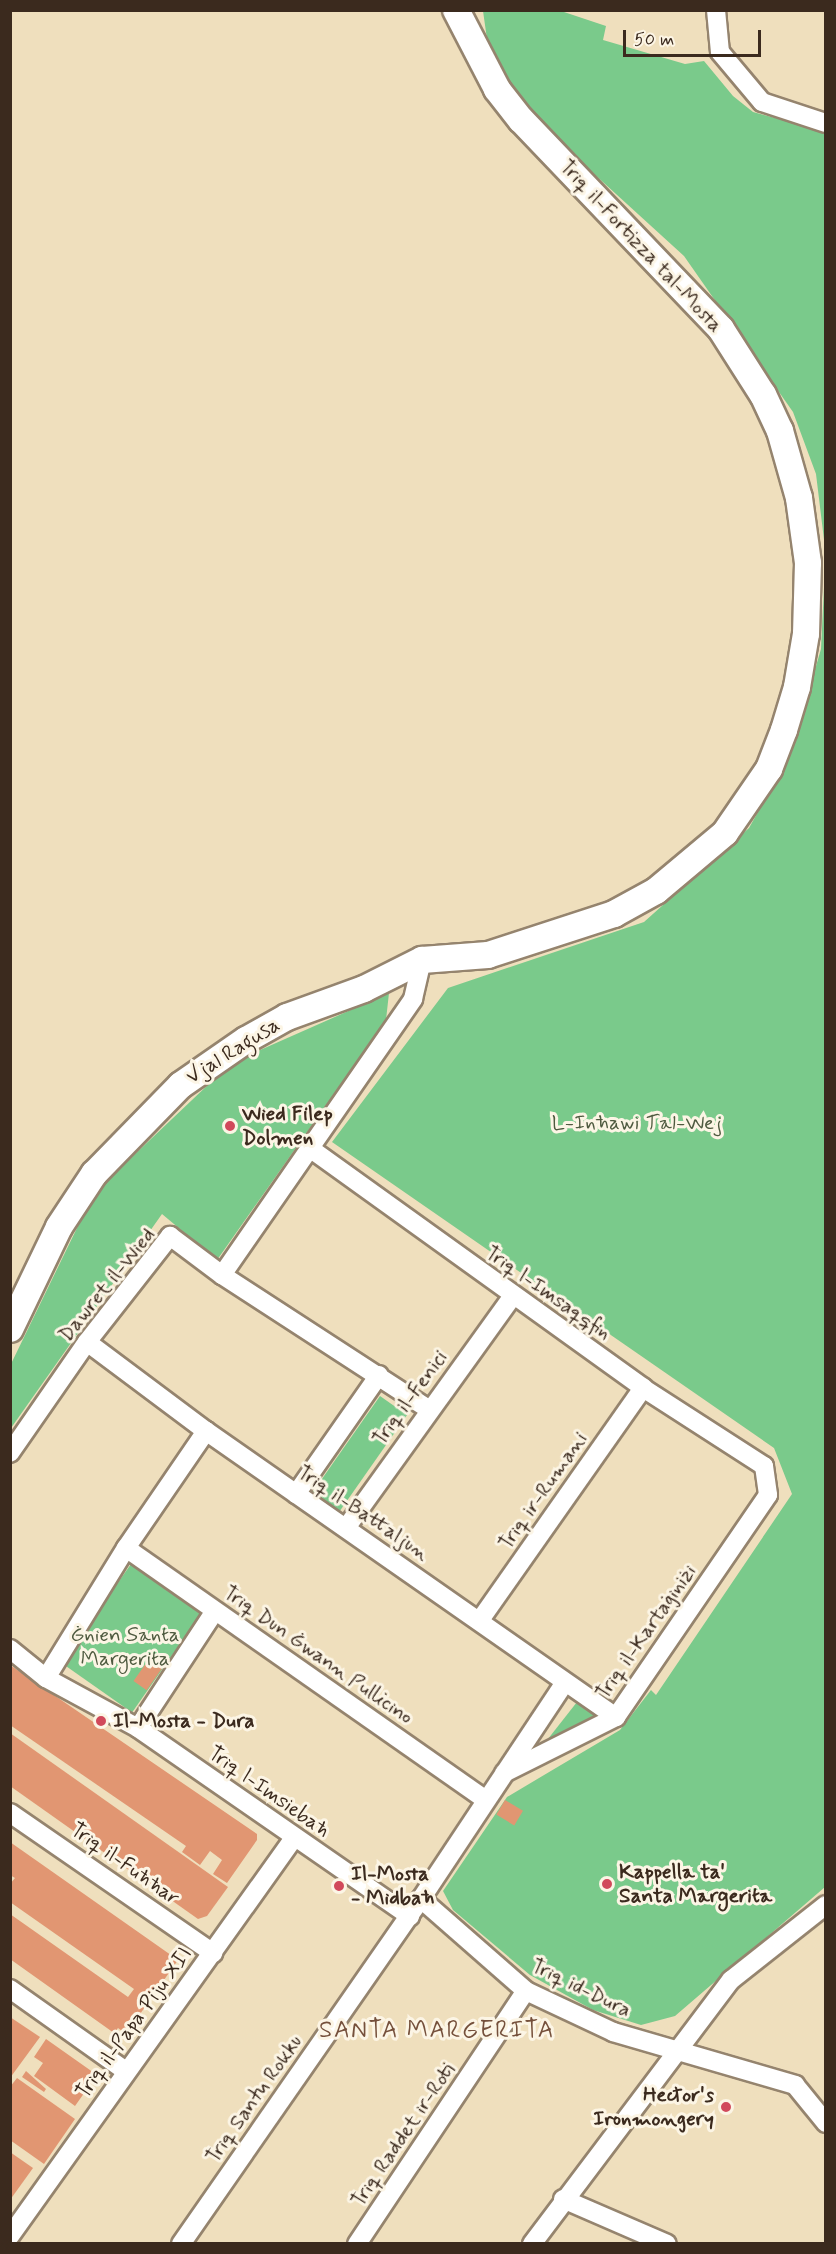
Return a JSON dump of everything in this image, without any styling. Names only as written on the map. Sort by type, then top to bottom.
[{"type":"main road","name":"Triq il-Fortizza tal-Mosta","points":[[456,10],[477,56],[521,120],[696,300],[743,361],[780,431],[805,529],[806,634],[797,687],[769,769],[725,833],[691,864],[623,910],[571,930]]},
{"type":"main road","name":"Vjal Ragusa","points":[[10,1329],[73,1204],[94,1174],[152,1111],[189,1079],[246,1040],[287,1017],[364,989],[422,960],[488,955],[571,930]]},
{"type":"street","points":[[716,10],[720,52],[762,102],[825,123]]},
{"type":"street","points":[[422,960],[413,999],[222,1275],[428,1409]]},
{"type":"street","name":"Triq l-Imsaqqfin","points":[[311,1149],[643,1388],[764,1466]]},
{"type":"street","name":"Dawret il-Wied","points":[[10,1453],[87,1342],[170,1236],[222,1275]]},
{"type":"street","name":"Triq il-Fenici","points":[[346,1528],[428,1409],[513,1296]]},
{"type":"street","name":"Triq il-Battaljun","points":[[87,1342],[206,1431],[616,1717]]},
{"type":"street","points":[[296,1494],[379,1375]]},
{"type":"street","name":"Triq ir-Rumani","points":[[480,1620],[643,1388]]},
{"type":"street","points":[[46,1678],[126,1548],[206,1431]]},
{"type":"street","name":"Triq il-Kartaġiniżi","points":[[504,1773],[616,1717],[768,1495],[764,1466]]},
{"type":"street","name":"Triq Dun Ġwann Pullicino","points":[[126,1548],[485,1799]]},
{"type":"street","points":[[138,1728],[215,1611]]},
{"type":"street","name":"Triq l-Imsiebaħ","points":[[10,1649],[46,1678],[138,1728],[410,1916]]},
{"type":"street","name":"Triq Santu Rokku","points":[[181,2244],[410,1916],[485,1799],[565,1682]]},
{"type":"street","name":"Triq il-Fuħħar","points":[[10,1813],[213,1953]]},
{"type":"street","name":"Triq il-Papa Piju XII","points":[[10,2236],[294,1838]]},
{"type":"street","name":"Triq id-Dura","points":[[421,1899],[526,1991],[613,2032],[795,2085],[825,2123]]},
{"type":"street","points":[[532,2244],[563,2199],[731,1980],[825,1905]]},
{"type":"street","points":[[10,1989],[126,2071]]},
{"type":"street","name":"Triq Raddet ir-Roti","points":[[357,2244],[526,1991]]},
{"type":"street","points":[[563,2199],[667,2244]]},
{"type":"green space","points":[[483,11],[561,11],[606,26],[603,40],[685,64],[704,61],[733,96],[753,112],[825,131],[825,548],[816,474],[793,412],[684,256],[537,122],[489,53]]},
{"type":"green space","name":"L-Inħawi Tal-Wej","points":[[825,567],[825,1887],[675,2016],[641,2025],[593,2010],[530,1975],[453,1910],[443,1891],[507,1797],[620,1730],[651,1690],[656,1695],[792,1494],[774,1448],[332,1142],[448,988],[644,922],[749,828],[790,755],[821,649]]},
{"type":"green space","points":[[389,993],[386,1020],[217,1260],[162,1214],[11,1428],[10,1366],[94,1193],[231,1063]]},
{"type":"green space","points":[[380,1396],[407,1415],[339,1512],[312,1493]]},
{"type":"green space","name":"Ġnien Santa Margerita","points":[[131,1564],[201,1613],[132,1712],[62,1663]]},
{"type":"green space","points":[[577,1702],[599,1717],[544,1744]]},
{"type":"building","points":[[149,1659],[162,1668],[147,1690],[134,1681]]},
{"type":"building","points":[[10,1665],[257,1834],[257,1840],[227,1883],[213,1874],[222,1860],[210,1851],[200,1865],[182,1852],[186,1846],[10,1725]]},
{"type":"building","points":[[10,1733],[228,1887],[207,1916],[198,1919],[10,1786]]},
{"type":"building","points":[[505,1800],[523,1811],[514,1825],[496,1815]]},
{"type":"building","points":[[10,1842],[178,1960],[126,2034],[118,2028],[114,2033],[10,1959],[10,1914],[128,1997],[134,1989],[10,1902],[10,1884],[15,1878],[10,1875]]},
{"type":"building","points":[[10,2017],[40,2037],[10,2078]]},
{"type":"building","points":[[46,2039],[97,2075],[75,2106],[34,2076],[43,2063],[34,2057]]},
{"type":"building","points":[[26,2071],[46,2089],[44,2092],[22,2077]]},
{"type":"building","points":[[17,2078],[75,2119],[44,2164],[10,2140],[10,2087]]},
{"type":"building","points":[[10,2152],[33,2168],[10,2200]]},
{"type":"place","name":"Wied Filep Dolmen","points":[[230,1126]]},
{"type":"place","name":"Il-Mosta - Dura","points":[[101,1721]]},
{"type":"place","name":"Kappella ta' Santa Margerita","points":[[607,1884]]},
{"type":"place","name":"Il-Mosta - Midbaħ","points":[[339,1886]]},
{"type":"place","name":"Hector's Ironmongery","points":[[726,2107]]},
{"type":"district","name":"SANTA MARGERITA","points":[[437,2031]]}]
